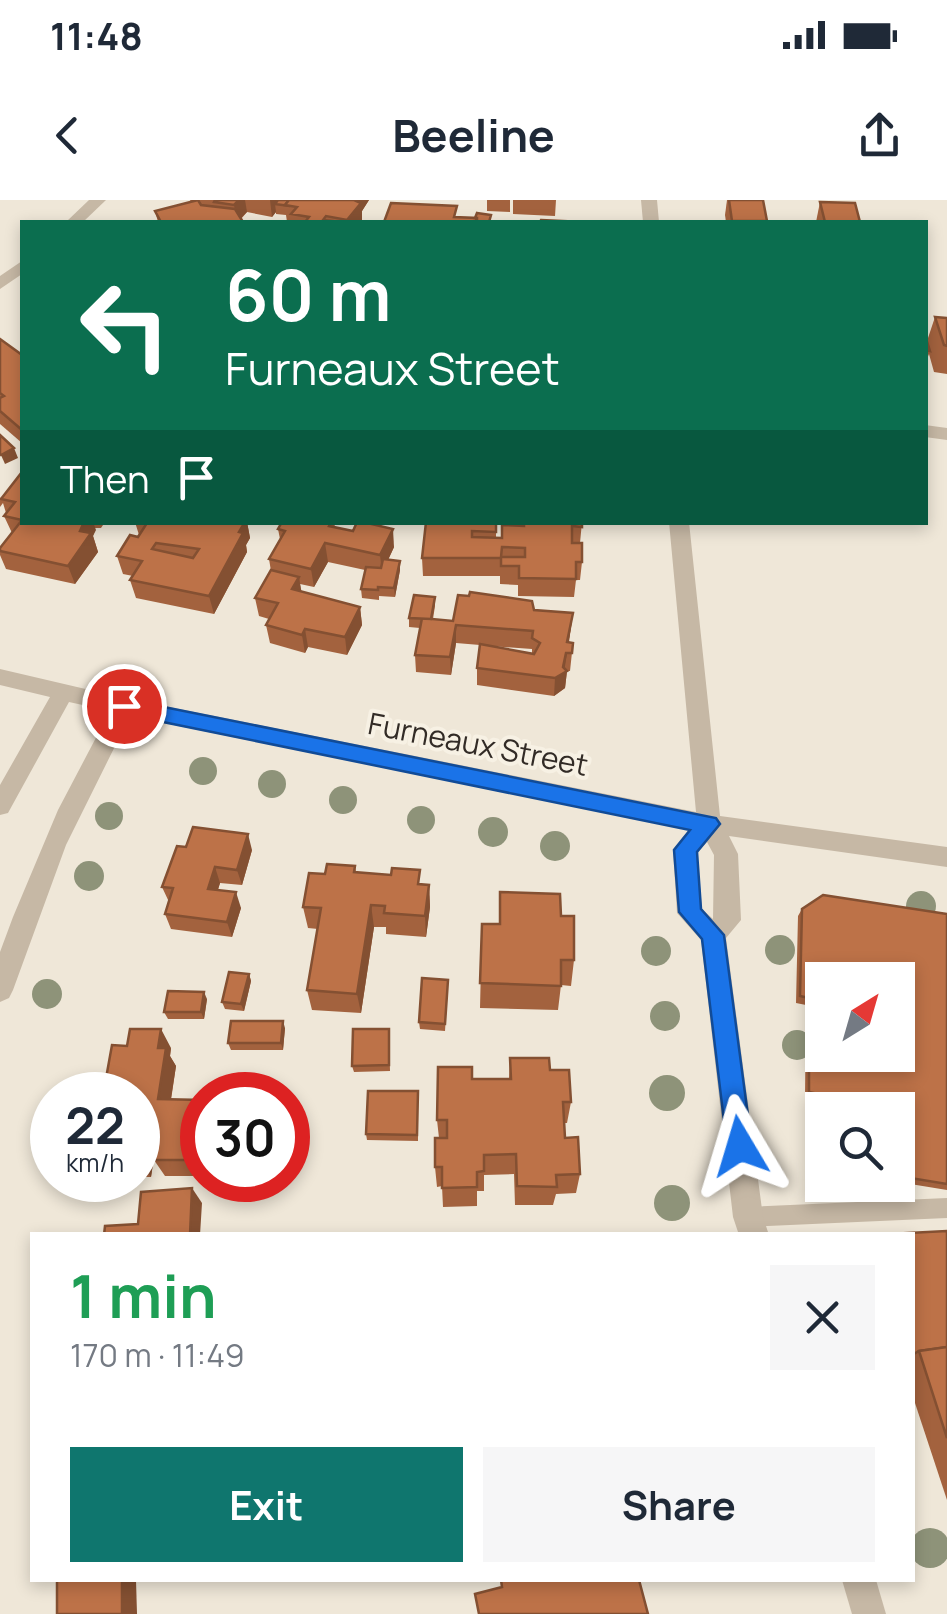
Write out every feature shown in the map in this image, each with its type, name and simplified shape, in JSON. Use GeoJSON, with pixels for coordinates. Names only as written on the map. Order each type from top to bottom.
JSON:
{"type":"FeatureCollection","features":[{"type":"Feature","properties":{"kind":"street"},"geometry":{"type":"LineString","coordinates":[[76,220],[98,200]]}},
{"type":"Feature","properties":{"kind":"street"},"geometry":{"type":"LineString","coordinates":[[0,285],[20,268]]}},
{"type":"Feature","properties":{"kind":"street"},"geometry":{"type":"LineString","coordinates":[[679,525],[709,824],[726,854],[728,920],[713,935]]}},
{"type":"Feature","properties":{"kind":"street","name":"Furneaux Street"},"geometry":{"type":"LineString","coordinates":[[0,676],[63,694],[709,824],[947,858]]}},
{"type":"Feature","properties":{"kind":"street"},"geometry":{"type":"LineString","coordinates":[[0,806],[63,694]]}},
{"type":"Feature","properties":{"kind":"street"},"geometry":{"type":"LineString","coordinates":[[0,990],[20,928],[70,804],[124,706]]}},
{"type":"Feature","properties":{"kind":"street"},"geometry":{"type":"LineString","coordinates":[[709,824],[686,850],[690,912],[713,935],[751,1226]]}},
{"type":"Feature","properties":{"kind":"street"},"geometry":{"type":"LineString","coordinates":[[860,1582],[870,1614]]}},
{"type":"Feature","properties":{"kind":"lane"},"geometry":{"type":"LineString","coordinates":[[751,1226],[947,1208]]}},
{"type":"Feature","properties":{"kind":"building"},"geometry":{"type":"Polygon","coordinates":[[[198,200],[201,205],[235,209],[242,220],[160,220],[155,211],[198,200]]]}},
{"type":"Feature","properties":{"kind":"building"},"geometry":{"type":"Polygon","coordinates":[[[215,200],[239,200],[234,205],[215,200]]]}},
{"type":"Feature","properties":{"kind":"building"},"geometry":{"type":"Polygon","coordinates":[[[289,200],[361,203],[347,220],[326,216],[323,220],[307,220],[309,217],[291,214],[297,207],[285,205],[289,200]]]}},
{"type":"Feature","properties":{"kind":"building"},"geometry":{"type":"Polygon","coordinates":[[[729,200],[763,200],[767,220],[732,220],[729,200]]]}},
{"type":"Feature","properties":{"kind":"building"},"geometry":{"type":"Polygon","coordinates":[[[820,202],[855,203],[859,220],[824,220],[820,202]]]}},
{"type":"Feature","properties":{"kind":"building"},"geometry":{"type":"Polygon","coordinates":[[[391,203],[457,206],[454,217],[477,218],[476,220],[385,220],[391,203]]]}},
{"type":"Feature","properties":{"kind":"building"},"geometry":{"type":"Polygon","coordinates":[[[477,213],[491,215],[490,220],[475,218],[477,213]]]}},
{"type":"Feature","properties":{"kind":"building"},"geometry":{"type":"Polygon","coordinates":[[[935,317],[947,318],[947,346],[944,345],[935,317]]]}},
{"type":"Feature","properties":{"kind":"building"},"geometry":{"type":"Polygon","coordinates":[[[0,339],[20,354],[20,428],[0,411],[0,398],[4,396],[0,393],[0,339]]]}},
{"type":"Feature","properties":{"kind":"building"},"geometry":{"type":"Polygon","coordinates":[[[0,435],[14,448],[1,455],[0,454],[0,435]]]}},
{"type":"Feature","properties":{"kind":"building"},"geometry":{"type":"Polygon","coordinates":[[[20,475],[20,520],[4,516],[15,502],[1,499],[20,475]]]}},
{"type":"Feature","properties":{"kind":"building"},"geometry":{"type":"Polygon","coordinates":[[[20,523],[83,525],[80,531],[91,533],[68,566],[0,548],[20,523]]]}},
{"type":"Feature","properties":{"kind":"building"},"geometry":{"type":"Polygon","coordinates":[[[146,525],[243,525],[239,532],[243,533],[209,596],[130,580],[142,561],[117,556],[130,535],[138,537],[146,525]],[[156,543],[152,549],[193,558],[199,549],[156,543]]]}},
{"type":"Feature","properties":{"kind":"building"},"geometry":{"type":"Polygon","coordinates":[[[280,525],[330,525],[353,531],[356,525],[376,525],[393,529],[380,555],[325,543],[311,569],[269,559],[285,531],[278,529],[280,525]]]}},
{"type":"Feature","properties":{"kind":"building"},"geometry":{"type":"Polygon","coordinates":[[[426,525],[496,525],[496,532],[472,531],[472,537],[502,538],[502,525],[582,525],[572,526],[572,543],[582,543],[582,562],[576,562],[576,579],[519,578],[519,566],[501,566],[501,558],[422,558],[426,525]],[[502,547],[501,557],[525,557],[525,548],[502,547]]]}},
{"type":"Feature","properties":{"kind":"building"},"geometry":{"type":"Polygon","coordinates":[[[383,559],[400,561],[394,588],[361,589],[366,567],[381,568],[383,559]]]}},
{"type":"Feature","properties":{"kind":"building"},"geometry":{"type":"Polygon","coordinates":[[[271,570],[299,577],[292,589],[360,607],[345,637],[305,629],[302,635],[266,625],[278,603],[255,598],[271,570]]]}},
{"type":"Feature","properties":{"kind":"building"},"geometry":{"type":"Polygon","coordinates":[[[470,592],[532,601],[534,610],[573,613],[567,642],[573,643],[572,653],[566,653],[563,667],[567,671],[555,678],[477,668],[480,644],[534,654],[540,643],[532,638],[533,631],[456,625],[450,657],[415,655],[422,618],[453,621],[458,595],[469,596],[470,592]]]}},
{"type":"Feature","properties":{"kind":"building"},"geometry":{"type":"Polygon","coordinates":[[[414,595],[435,597],[431,619],[409,618],[414,595]]]}},
{"type":"Feature","properties":{"kind":"building"},"geometry":{"type":"Polygon","coordinates":[[[193,827],[248,834],[237,870],[215,867],[208,889],[236,892],[227,922],[165,914],[173,888],[162,887],[177,846],[186,847],[193,827]]]}},
{"type":"Feature","properties":{"kind":"building"},"geometry":{"type":"Polygon","coordinates":[[[327,864],[355,866],[354,872],[391,875],[392,868],[420,870],[418,884],[429,885],[425,916],[384,913],[385,906],[371,905],[357,994],[307,990],[321,908],[303,907],[309,873],[325,874],[327,864]]]}},
{"type":"Feature","properties":{"kind":"building"},"geometry":{"type":"Polygon","coordinates":[[[500,892],[560,894],[561,916],[574,916],[574,960],[561,960],[561,986],[480,983],[482,924],[500,924],[500,892]]]}},
{"type":"Feature","properties":{"kind":"building"},"geometry":{"type":"Polygon","coordinates":[[[823,895],[947,914],[947,1184],[915,1179],[915,1092],[809,1092],[809,1072],[915,1072],[915,962],[805,962],[805,997],[800,996],[802,909],[823,895]]]}},
{"type":"Feature","properties":{"kind":"building"},"geometry":{"type":"Polygon","coordinates":[[[229,972],[249,974],[241,1004],[222,1002],[229,972]]]}},
{"type":"Feature","properties":{"kind":"building"},"geometry":{"type":"Polygon","coordinates":[[[422,978],[448,980],[445,1024],[419,1022],[422,978]]]}},
{"type":"Feature","properties":{"kind":"building"},"geometry":{"type":"Polygon","coordinates":[[[168,991],[204,992],[201,1012],[164,1012],[168,991]]]}},
{"type":"Feature","properties":{"kind":"building"},"geometry":{"type":"Polygon","coordinates":[[[231,1021],[283,1021],[281,1043],[228,1043],[231,1021]]]}},
{"type":"Feature","properties":{"kind":"building"},"geometry":{"type":"Polygon","coordinates":[[[130,1029],[161,1029],[158,1048],[166,1048],[160,1086],[160,1072],[107,1072],[112,1045],[127,1046],[130,1029]]]}},
{"type":"Feature","properties":{"kind":"building"},"geometry":{"type":"Polygon","coordinates":[[[353,1029],[389,1029],[389,1065],[352,1066],[353,1029]]]}},
{"type":"Feature","properties":{"kind":"building"},"geometry":{"type":"Polygon","coordinates":[[[510,1058],[549,1058],[550,1070],[569,1070],[571,1102],[563,1102],[565,1138],[578,1137],[580,1174],[556,1175],[557,1187],[517,1186],[516,1154],[484,1155],[484,1171],[477,1172],[477,1187],[442,1188],[442,1167],[435,1167],[435,1138],[447,1138],[447,1120],[437,1120],[438,1067],[472,1067],[472,1079],[511,1079],[510,1058]]]}},
{"type":"Feature","properties":{"kind":"building"},"geometry":{"type":"Polygon","coordinates":[[[368,1091],[418,1091],[417,1135],[366,1134],[368,1091]]]}},
{"type":"Feature","properties":{"kind":"building"},"geometry":{"type":"Polygon","coordinates":[[[160,1099],[180,1100],[180,1160],[160,1160],[160,1099]]]}},
{"type":"Feature","properties":{"kind":"building"},"geometry":{"type":"Polygon","coordinates":[[[180,1189],[180,1202],[191,1202],[190,1232],[104,1232],[105,1226],[138,1224],[140,1202],[160,1202],[160,1191],[180,1189]]]}},
{"type":"Feature","properties":{"kind":"building"},"geometry":{"type":"Polygon","coordinates":[[[947,1231],[947,1347],[915,1353],[915,1233],[947,1231]]]}},
{"type":"Feature","properties":{"kind":"building"},"geometry":{"type":"Polygon","coordinates":[[[947,1347],[947,1438],[919,1351],[947,1347]]]}},
{"type":"Feature","properties":{"kind":"building"},"geometry":{"type":"Polygon","coordinates":[[[57,1582],[122,1582],[122,1614],[57,1614],[57,1582]]]}},
{"type":"Feature","properties":{"kind":"building"},"geometry":{"type":"Polygon","coordinates":[[[501,1582],[640,1582],[648,1614],[479,1614],[475,1594],[502,1587],[501,1582]]]}},
{"type":"Feature","properties":{"kind":"route"},"geometry":{"type":"LineString","coordinates":[[124,706],[709,824],[686,850],[690,912],[713,935],[740,1146]]}}]}
